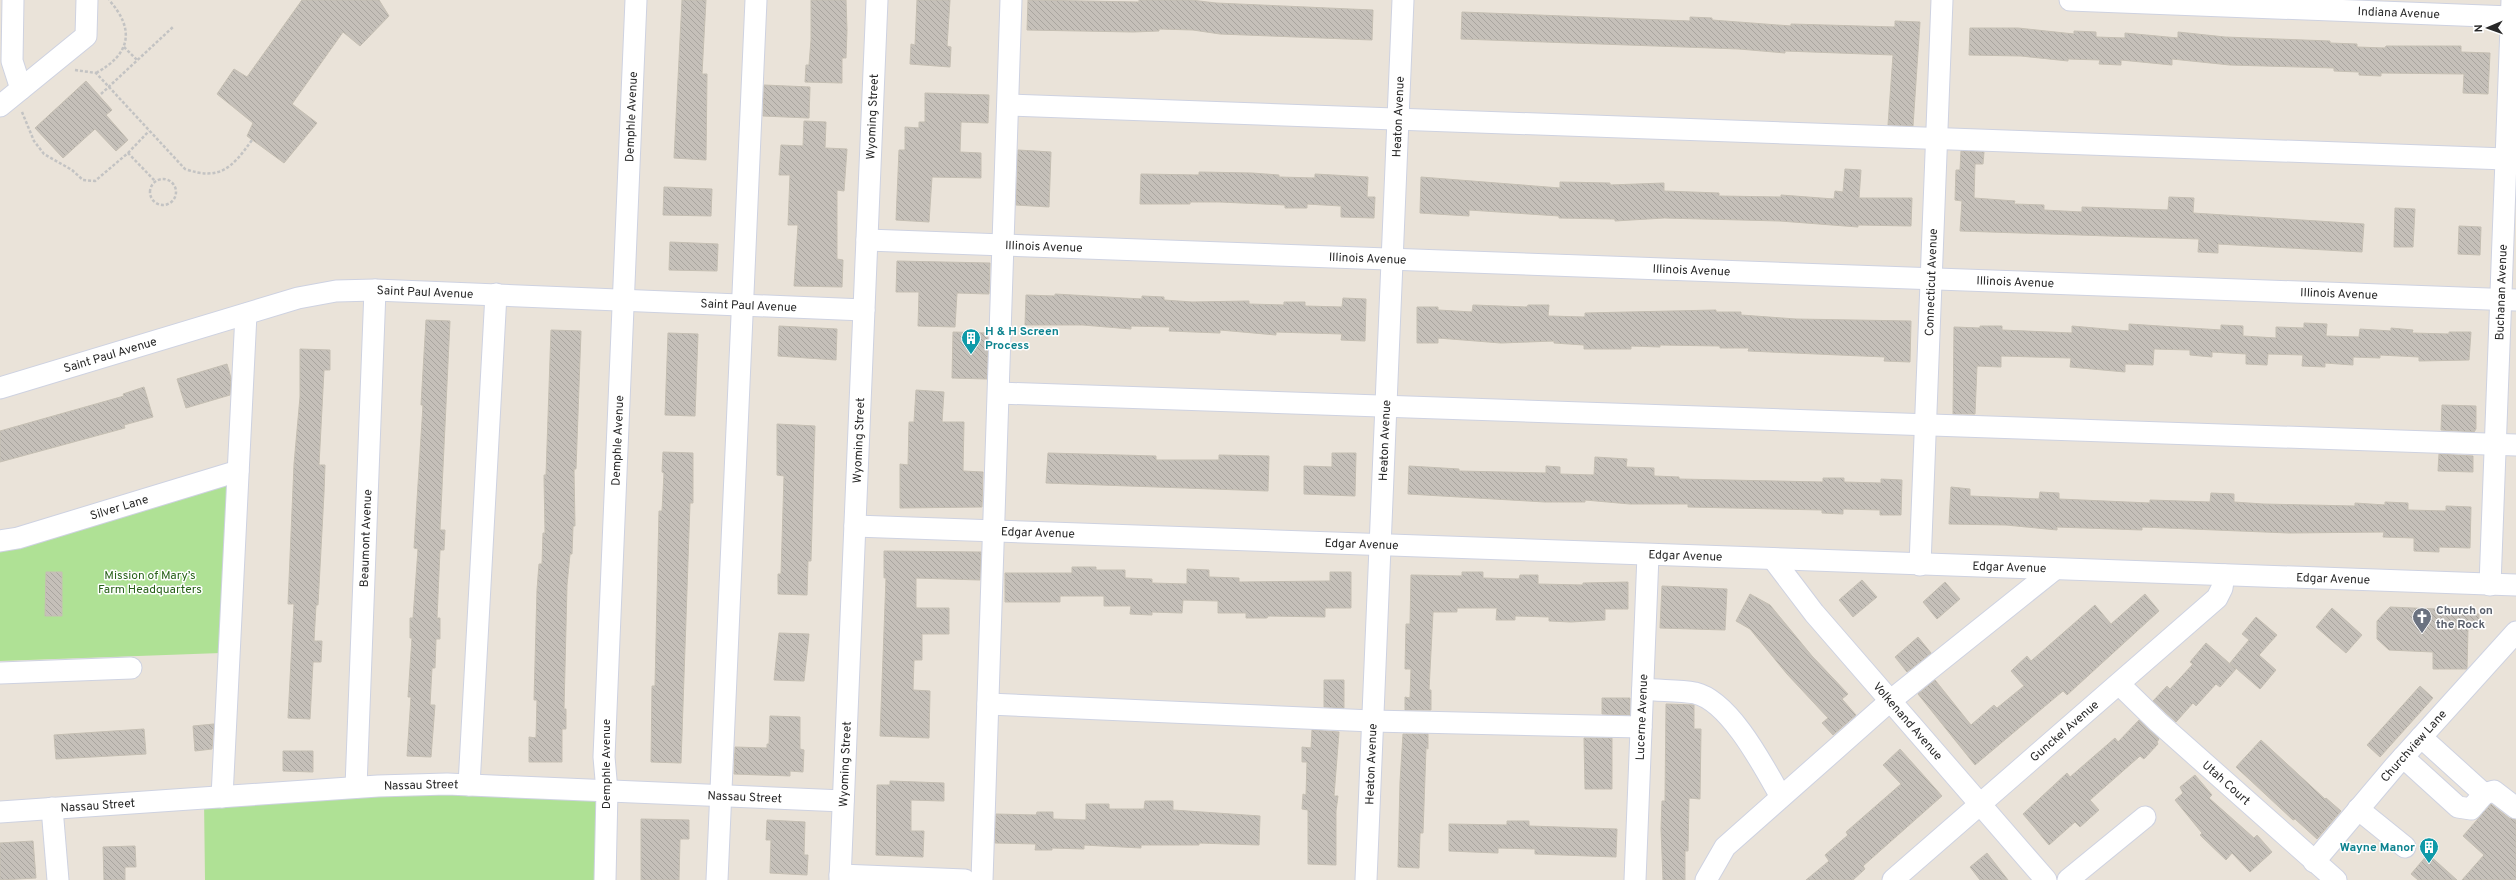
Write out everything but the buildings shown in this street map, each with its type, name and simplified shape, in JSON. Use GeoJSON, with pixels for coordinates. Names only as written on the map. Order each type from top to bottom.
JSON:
{"type":"FeatureCollection","features":[{"type":"Feature","properties":{"kind":"street"},"geometry":{"type":"LineString","coordinates":[[13,0],[12,61],[24,97]]}},
{"type":"Feature","properties":{"kind":"street"},"geometry":{"type":"LineString","coordinates":[[8,106],[24,97],[86,36],[87,0]]}},
{"type":"Feature","properties":{"kind":"street","name":"Demphle Avenue"},"geometry":{"type":"LineString","coordinates":[[605,880],[608,791],[604,757],[636,0]]}},
{"type":"Feature","properties":{"kind":"street"},"geometry":{"type":"LineString","coordinates":[[717,880],[722,796],[756,0]]}},
{"type":"Feature","properties":{"kind":"street","name":"Wyoming Street"},"geometry":{"type":"LineString","coordinates":[[840,878],[877,0]]}},
{"type":"Feature","properties":{"kind":"street"},"geometry":{"type":"LineString","coordinates":[[982,880],[1012,0]]}},
{"type":"Feature","properties":{"kind":"street","name":"Heaton Avenue"},"geometry":{"type":"LineString","coordinates":[[1366,880],[1403,0]]}},
{"type":"Feature","properties":{"kind":"street","name":"Connecticut Avenue"},"geometry":{"type":"LineString","coordinates":[[1920,565],[1942,0]]}},
{"type":"Feature","properties":{"kind":"street","name":"Indiana Avenue"},"geometry":{"type":"LineString","coordinates":[[2070,0],[2512,8]]}},
{"type":"Feature","properties":{"kind":"street","name":"Buchanan Avenue"},"geometry":{"type":"LineString","coordinates":[[2490,585],[2495,444],[2508,300],[2506,159],[2512,8]]}},
{"type":"Feature","properties":{"kind":"street"},"geometry":{"type":"LineString","coordinates":[[1008,105],[2506,159]]}},
{"type":"Feature","properties":{"kind":"street","name":"Illinois Avenue"},"geometry":{"type":"LineString","coordinates":[[867,240],[2508,300]]}},
{"type":"Feature","properties":{"kind":"street","name":"Saint Paul Avenue"},"geometry":{"type":"LineString","coordinates":[[0,388],[298,298],[336,291],[375,290],[496,294],[864,310]]}},
{"type":"Feature","properties":{"kind":"street","name":"Beaumont Avenue"},"geometry":{"type":"LineString","coordinates":[[356,787],[375,290]]}},
{"type":"Feature","properties":{"kind":"street"},"geometry":{"type":"LineString","coordinates":[[469,785],[496,294]]}},
{"type":"Feature","properties":{"kind":"street"},"geometry":{"type":"LineString","coordinates":[[222,797],[246,314]]}},
{"type":"Feature","properties":{"kind":"street"},"geometry":{"type":"LineString","coordinates":[[999,393],[2516,445]]}},
{"type":"Feature","properties":{"kind":"street","name":"Silver Lane"},"geometry":{"type":"LineString","coordinates":[[0,541],[18,538],[238,471]]}},
{"type":"Feature","properties":{"kind":"street","name":"Edgar Avenue"},"geometry":{"type":"LineString","coordinates":[[855,526],[2516,586]]}},
{"type":"Feature","properties":{"kind":"street","name":"Lucerne Avenue"},"geometry":{"type":"LineString","coordinates":[[1635,880],[1648,555]]}},
{"type":"Feature","properties":{"kind":"street","name":"Volkenand Avenue"},"geometry":{"type":"LineString","coordinates":[[1773,559],[1814,613],[1979,805],[2046,880]]}},
{"type":"Feature","properties":{"kind":"street"},"geometry":{"type":"LineString","coordinates":[[1706,880],[1725,847],[1781,797],[1890,701],[2055,569]]}},
{"type":"Feature","properties":{"kind":"street","name":"Gunckel Avenue"},"geometry":{"type":"LineString","coordinates":[[1894,880],[2217,598],[2222,588],[2224,575]]}},
{"type":"Feature","properties":{"kind":"street","name":"Churchview Lane"},"geometry":{"type":"LineString","coordinates":[[2314,862],[2403,757],[2516,632]]}},
{"type":"Feature","properties":{"kind":"street"},"geometry":{"type":"LineString","coordinates":[[0,673],[131,668]]}},
{"type":"Feature","properties":{"kind":"street","name":"Utah Court"},"geometry":{"type":"LineString","coordinates":[[2119,684],[2158,722],[2336,880]]}},
{"type":"Feature","properties":{"kind":"street"},"geometry":{"type":"LineString","coordinates":[[1643,689],[1695,693],[1718,704],[1754,750],[1781,797]]}},
{"type":"Feature","properties":{"kind":"street"},"geometry":{"type":"LineString","coordinates":[[988,704],[1372,721],[1641,727]]}},
{"type":"Feature","properties":{"kind":"street"},"geometry":{"type":"LineString","coordinates":[[2421,737],[2436,753],[2484,794]]}},
{"type":"Feature","properties":{"kind":"street"},"geometry":{"type":"LineString","coordinates":[[2403,757],[2458,807],[2471,809],[2484,794],[2494,791],[2516,808]]}},
{"type":"Feature","properties":{"kind":"street","name":"Nassau Street"},"geometry":{"type":"LineString","coordinates":[[0,812],[356,787],[469,785],[843,801]]}},
{"type":"Feature","properties":{"kind":"street"},"geometry":{"type":"LineString","coordinates":[[52,808],[58,880]]}},
{"type":"Feature","properties":{"kind":"street"},"geometry":{"type":"LineString","coordinates":[[2358,809],[2405,847]]}},
{"type":"Feature","properties":{"kind":"street"},"geometry":{"type":"LineString","coordinates":[[2068,880],[2145,817]]}},
{"type":"Feature","properties":{"kind":"street"},"geometry":{"type":"LineString","coordinates":[[840,878],[965,880]]}},
{"type":"Feature","properties":{"kind":"path"},"geometry":{"type":"LineString","coordinates":[[71,70],[96,73],[113,62],[122,53],[126,25],[120,12],[109,0]]}},
{"type":"Feature","properties":{"kind":"path"},"geometry":{"type":"LineString","coordinates":[[101,94],[110,88],[173,27]]}},
{"type":"Feature","properties":{"kind":"path"},"geometry":{"type":"LineString","coordinates":[[124,47],[138,61]]}},
{"type":"Feature","properties":{"kind":"path"},"geometry":{"type":"LineString","coordinates":[[96,73],[185,169],[198,173],[212,174],[226,170],[238,160],[252,140]]}},
{"type":"Feature","properties":{"kind":"path"},"geometry":{"type":"LineString","coordinates":[[24,97],[8,106],[34,141],[44,154],[72,170],[88,182],[95,181],[128,153],[149,130]]}},
{"type":"Feature","properties":{"kind":"path"},"geometry":{"type":"LineString","coordinates":[[128,153],[155,181]]}},
{"type":"Feature","properties":{"kind":"path"},"geometry":{"type":"LineString","coordinates":[[168,179],[174,185],[175,197],[169,203],[160,205],[153,200],[150,188],[155,181],[168,179]]}},
{"type":"Feature","properties":{"kind":"green space","name":"Mission of Mary’s Farm Headquarters"},"geometry":{"type":"Polygon","coordinates":[[[232,480],[221,653],[0,661],[0,548],[232,480]]]}},
{"type":"Feature","properties":{"kind":"green space"},"geometry":{"type":"Polygon","coordinates":[[[607,791],[605,880],[205,880],[204,799],[607,791]]]}},
{"type":"Feature","properties":{"kind":"place","name":"H & H Screen Process"},"geometry":{"type":"Point","coordinates":[971,355]}},
{"type":"Feature","properties":{"kind":"place","name":"Church on the Rock"},"geometry":{"type":"Point","coordinates":[2422,634]}},
{"type":"Feature","properties":{"kind":"place","name":"Wayne Manor"},"geometry":{"type":"Point","coordinates":[2429,864]}}]}
